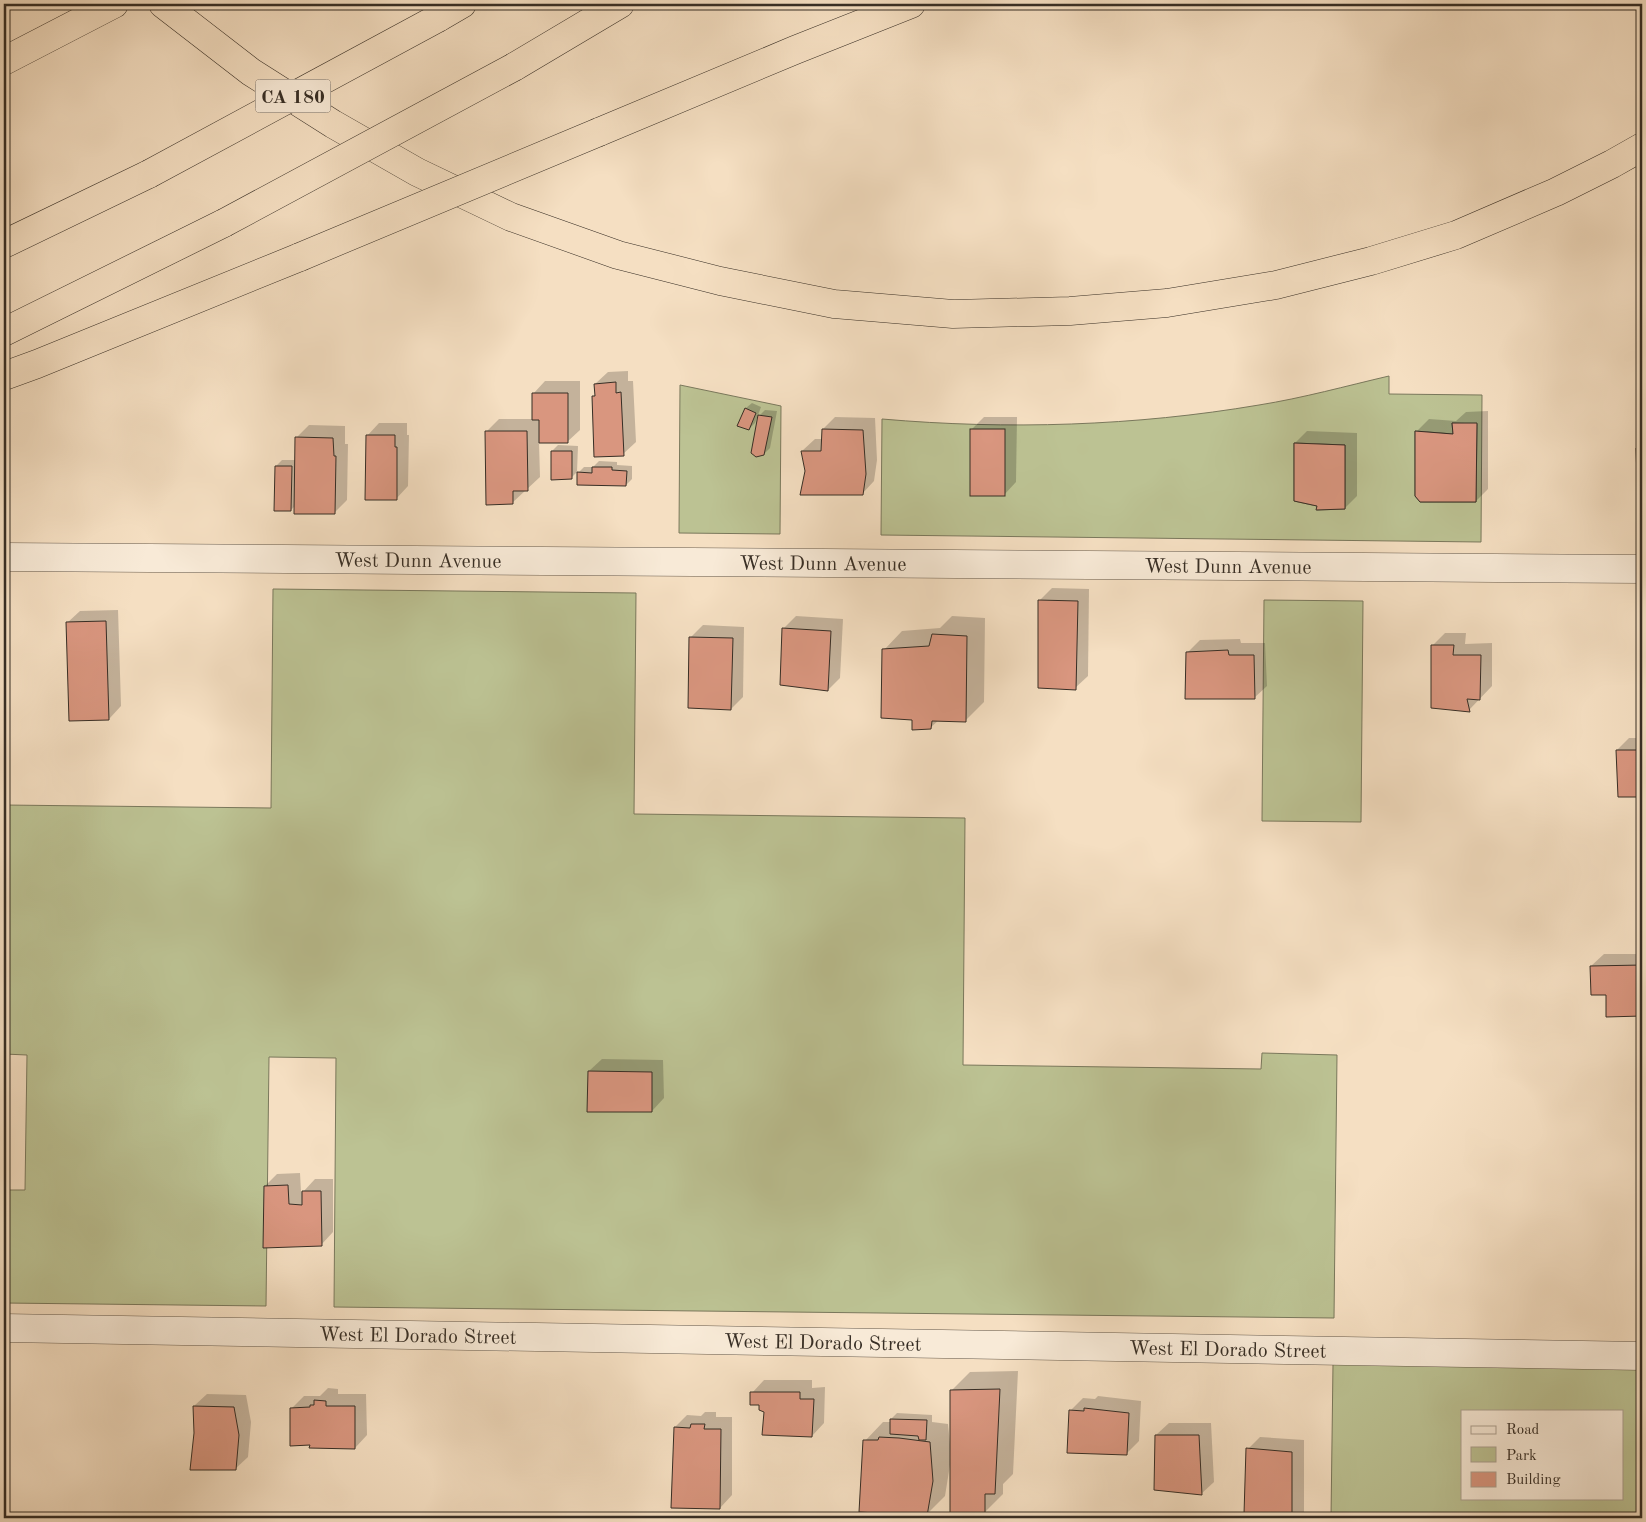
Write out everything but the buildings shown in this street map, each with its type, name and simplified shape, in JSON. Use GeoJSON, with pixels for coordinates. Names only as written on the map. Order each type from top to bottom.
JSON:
{"type":"FeatureCollection","features":[{"type":"Feature","properties":{"kind":"highway"},"geometry":{"type":"LineString","coordinates":[[11,58],[114,4]]}},
{"type":"Feature","properties":{"kind":"highway"},"geometry":{"type":"LineString","coordinates":[[163,4],[251,72],[333,124],[417,172],[511,217],[618,255],[720,281],[834,304],[953,314],[1070,311],[1167,303],[1276,285],[1372,262],[1456,235],[1556,192],[1642,147]]}},
{"type":"Feature","properties":{"kind":"highway","name":"CA 180"},"geometry":{"type":"LineString","coordinates":[[4,244],[149,174],[462,4]]}},
{"type":"Feature","properties":{"kind":"highway"},"geometry":{"type":"LineString","coordinates":[[4,332],[224,223],[514,67],[620,4]]}},
{"type":"Feature","properties":{"kind":"highway"},"geometry":{"type":"LineString","coordinates":[[4,376],[300,257],[795,50],[911,4]]}},
{"type":"Feature","properties":{"kind":"street","name":"West Dunn Avenue"},"geometry":{"type":"LineString","coordinates":[[4,557],[1642,569]]}},
{"type":"Feature","properties":{"kind":"street","name":"West El Dorado Street"},"geometry":{"type":"LineString","coordinates":[[4,1328],[1642,1356]]}},
{"type":"Feature","properties":{"kind":"green space"},"geometry":{"type":"Polygon","coordinates":[[[1389,376],[1389,394],[1482,395],[1481,542],[881,535],[882,419],[1024,425],[1118,422],[1166,418],[1259,405],[1389,376]],[[1452,423],[1453,434],[1415,431],[1415,496],[1420,502],[1476,502],[1477,424],[1452,423]],[[1294,443],[1294,501],[1317,506],[1317,510],[1345,509],[1345,445],[1294,443]]]}},
{"type":"Feature","properties":{"kind":"green space"},"geometry":{"type":"Polygon","coordinates":[[[680,385],[781,406],[780,534],[679,533],[680,385]]]}},
{"type":"Feature","properties":{"kind":"green space"},"geometry":{"type":"Polygon","coordinates":[[[273,589],[636,593],[634,814],[965,818],[963,1065],[1261,1069],[1262,1053],[1337,1055],[1334,1318],[334,1307],[336,1058],[269,1057],[266,1306],[4,1303],[4,1190],[25,1190],[27,1055],[4,1054],[4,805],[271,808],[273,589]]]}},
{"type":"Feature","properties":{"kind":"green space"},"geometry":{"type":"Polygon","coordinates":[[[1264,600],[1363,601],[1361,822],[1262,821],[1264,600]]]}},
{"type":"Feature","properties":{"kind":"green space"},"geometry":{"type":"Polygon","coordinates":[[[1333,1364],[1642,1367],[1642,1518],[1331,1518],[1333,1364]]]}}]}
